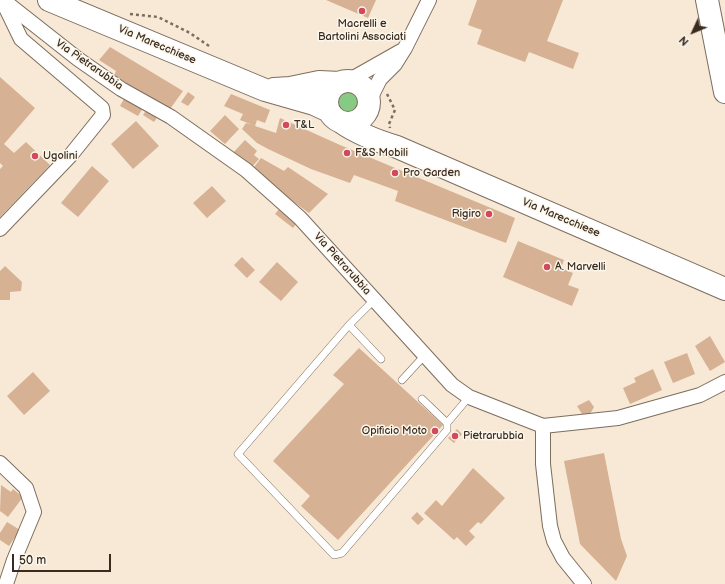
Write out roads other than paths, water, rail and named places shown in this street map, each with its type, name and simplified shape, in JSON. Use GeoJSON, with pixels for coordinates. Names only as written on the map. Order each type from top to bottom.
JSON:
{"type":"FeatureCollection","features":[{"type":"Feature","properties":{"kind":"main road","name":"Via Marecchiese"},"geometry":{"type":"LineString","coordinates":[[49,0],[265,90],[314,104],[335,116],[353,123],[359,120],[369,105]]}},
{"type":"Feature","properties":{"kind":"main road"},"geometry":{"type":"LineString","coordinates":[[707,0],[725,92]]}},
{"type":"Feature","properties":{"kind":"main road","name":"Via Marecchiese"},"geometry":{"type":"LineString","coordinates":[[265,90],[290,88],[319,82],[344,82],[360,85],[365,90],[378,128],[397,147]]}},
{"type":"Feature","properties":{"kind":"main road"},"geometry":{"type":"LineString","coordinates":[[335,116],[327,104],[330,92],[344,82]]}},
{"type":"Feature","properties":{"kind":"main road","name":"Via Marecchiese"},"geometry":{"type":"LineString","coordinates":[[335,116],[354,131],[397,147],[725,289]]}},
{"type":"Feature","properties":{"kind":"street","name":"Via Pietrarubbia"},"geometry":{"type":"LineString","coordinates":[[0,230],[70,156],[103,114],[102,108],[82,96],[21,39],[2,0]]}},
{"type":"Feature","properties":{"kind":"street","name":"Via Pietrarubbia"},"geometry":{"type":"LineString","coordinates":[[2,0],[78,59],[121,88],[171,116],[246,170],[300,218],[452,384],[469,397],[542,426]]}},
{"type":"Feature","properties":{"kind":"street"},"geometry":{"type":"LineString","coordinates":[[369,105],[380,79],[395,64],[405,48],[429,0]]}},
{"type":"Feature","properties":{"kind":"street"},"geometry":{"type":"LineString","coordinates":[[344,82],[405,48]]}},
{"type":"Feature","properties":{"kind":"street"},"geometry":{"type":"LineString","coordinates":[[584,584],[563,558],[554,541],[550,526],[543,464],[542,426],[618,418],[700,395],[725,382]]}},
{"type":"Feature","properties":{"kind":"street"},"geometry":{"type":"LineString","coordinates":[[0,463],[26,488],[34,512],[14,560],[6,584]]}},
{"type":"Feature","properties":{"kind":"lane"},"geometry":{"type":"LineString","coordinates":[[374,300],[349,325],[238,454],[334,555],[342,553],[447,430],[448,423],[469,397]]}},
{"type":"Feature","properties":{"kind":"lane"},"geometry":{"type":"LineString","coordinates":[[349,325],[381,358]]}},
{"type":"Feature","properties":{"kind":"lane"},"geometry":{"type":"LineString","coordinates":[[402,380],[425,355]]}},
{"type":"Feature","properties":{"kind":"lane"},"geometry":{"type":"LineString","coordinates":[[422,399],[448,423]]}},
{"type":"Feature","properties":{"kind":"place","name":"Macrelli e Bartolini Associati"},"geometry":{"type":"Point","coordinates":[362,11]}},
{"type":"Feature","properties":{"kind":"place","name":"T&L"},"geometry":{"type":"Point","coordinates":[286,125]}},
{"type":"Feature","properties":{"kind":"place","name":"F&S Mobili"},"geometry":{"type":"Point","coordinates":[347,153]}},
{"type":"Feature","properties":{"kind":"place","name":"Ugolini"},"geometry":{"type":"Point","coordinates":[35,156]}},
{"type":"Feature","properties":{"kind":"place","name":"Pro Garden"},"geometry":{"type":"Point","coordinates":[395,173]}},
{"type":"Feature","properties":{"kind":"place","name":"Rigiro"},"geometry":{"type":"Point","coordinates":[489,214]}},
{"type":"Feature","properties":{"kind":"place","name":"A. Marvelli"},"geometry":{"type":"Point","coordinates":[547,267]}},
{"type":"Feature","properties":{"kind":"place","name":"Opificio Moto"},"geometry":{"type":"Point","coordinates":[435,431]}},
{"type":"Feature","properties":{"kind":"place","name":"Pietrarubbia"},"geometry":{"type":"Point","coordinates":[455,436]}}]}
